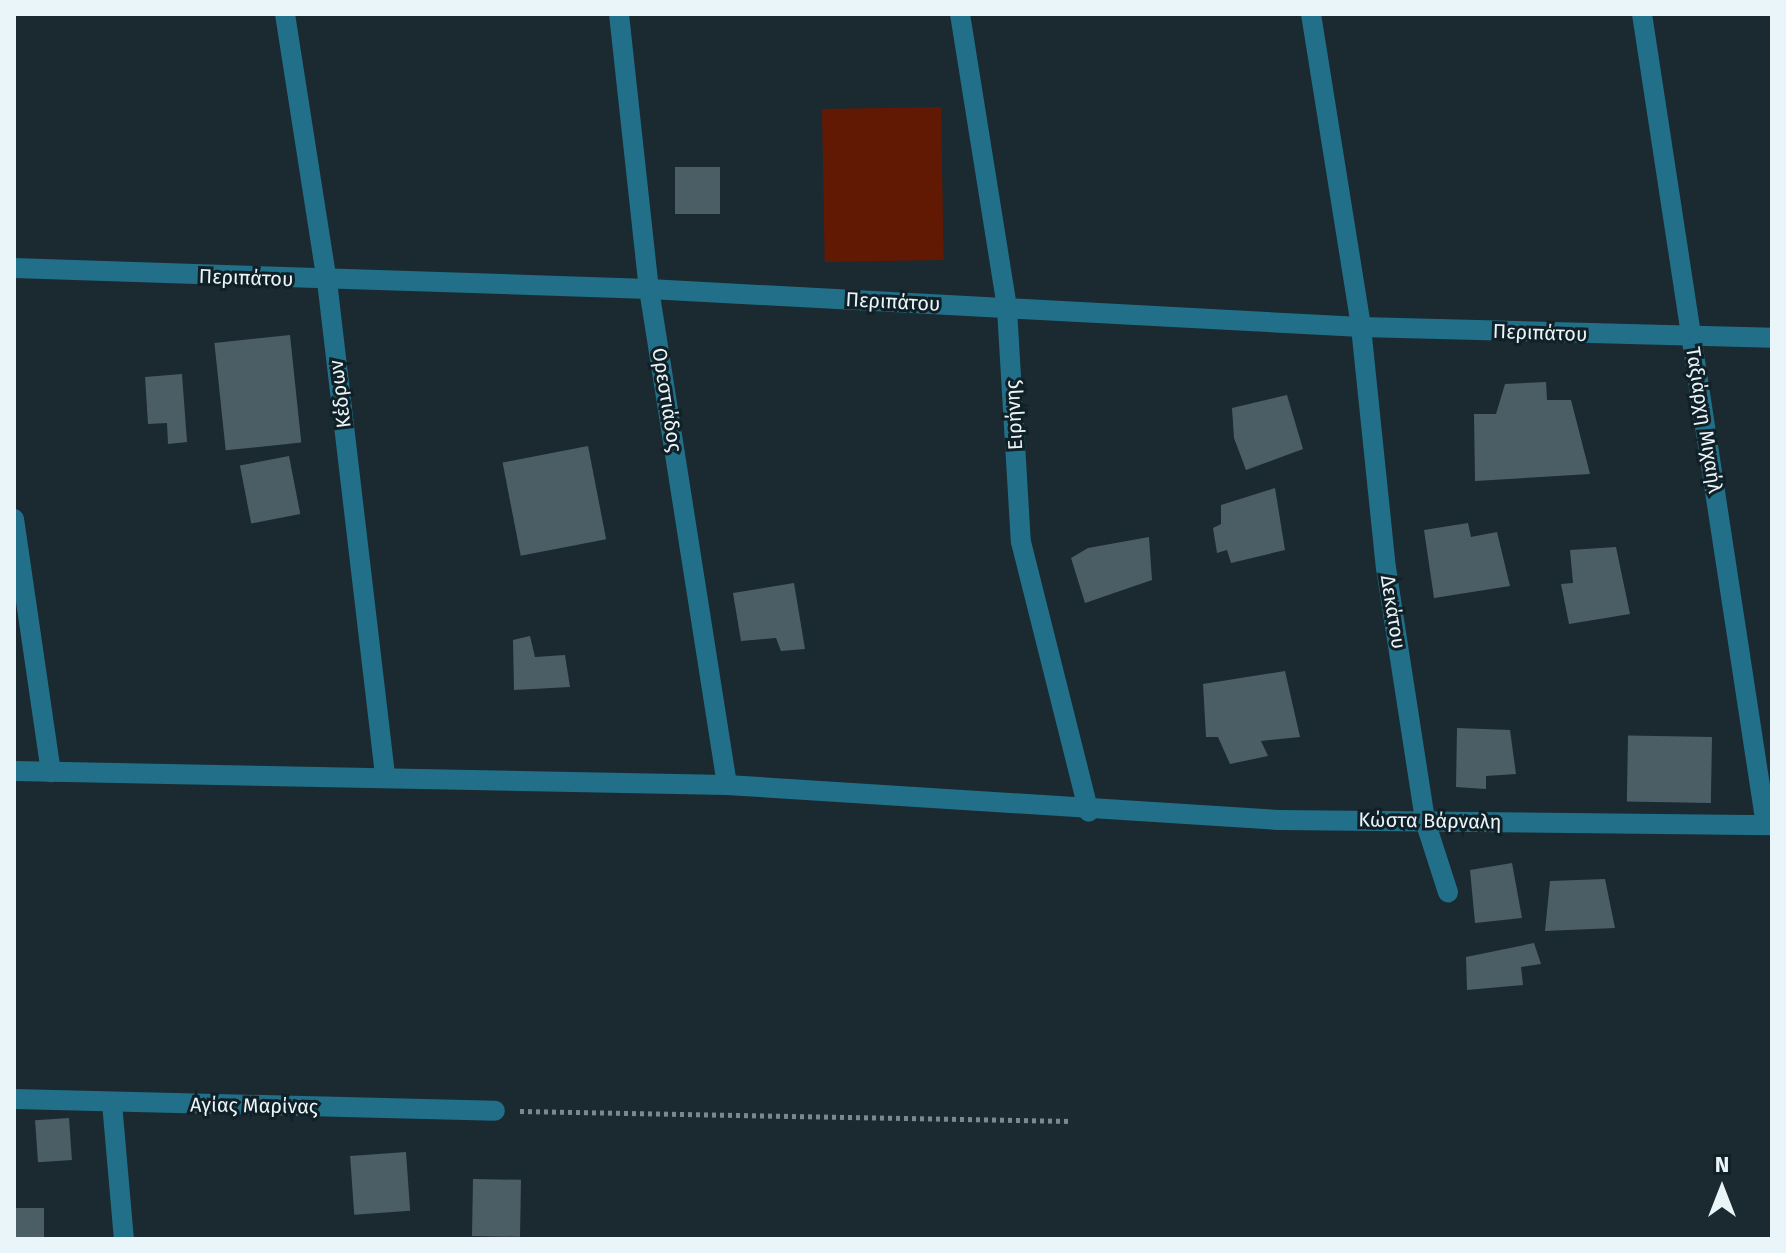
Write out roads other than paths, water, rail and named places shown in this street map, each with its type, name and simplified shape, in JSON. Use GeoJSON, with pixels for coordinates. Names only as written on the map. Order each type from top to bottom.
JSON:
{"type":"FeatureCollection","features":[{"type":"Feature","properties":{"kind":"street","name":"Κέδρων"},"geometry":{"type":"LineString","coordinates":[[285,14],[327,281],[385,775]]}},
{"type":"Feature","properties":{"kind":"street","name":"Ορεστιάδος"},"geometry":{"type":"LineString","coordinates":[[619,14],[649,289],[727,785]]}},
{"type":"Feature","properties":{"kind":"street","name":"Ειρήνης"},"geometry":{"type":"LineString","coordinates":[[960,14],[1007,309],[1021,542],[1089,812]]}},
{"type":"Feature","properties":{"kind":"street","name":"Δεκάτου"},"geometry":{"type":"LineString","coordinates":[[1311,14],[1361,327],[1386,568],[1425,821],[1448,892]]}},
{"type":"Feature","properties":{"kind":"street","name":"Ταξιάρχη Μιχαήλ"},"geometry":{"type":"LineString","coordinates":[[1642,14],[1769,825]]}},
{"type":"Feature","properties":{"kind":"street","name":"Περιπάτου"},"geometry":{"type":"LineString","coordinates":[[14,268],[327,281],[649,289],[1361,327],[1772,338]]}},
{"type":"Feature","properties":{"kind":"street"},"geometry":{"type":"LineString","coordinates":[[14,519],[51,772]]}},
{"type":"Feature","properties":{"kind":"street","name":"Κώστα Βάρναλη"},"geometry":{"type":"LineString","coordinates":[[14,771],[385,775],[727,785],[1089,812],[1425,821],[1769,825]]}},
{"type":"Feature","properties":{"kind":"street","name":"Αγίας Μαρίνας"},"geometry":{"type":"LineString","coordinates":[[14,1099],[495,1111]]}},
{"type":"Feature","properties":{"kind":"street"},"geometry":{"type":"LineString","coordinates":[[112,1103],[124,1239]]}}]}
